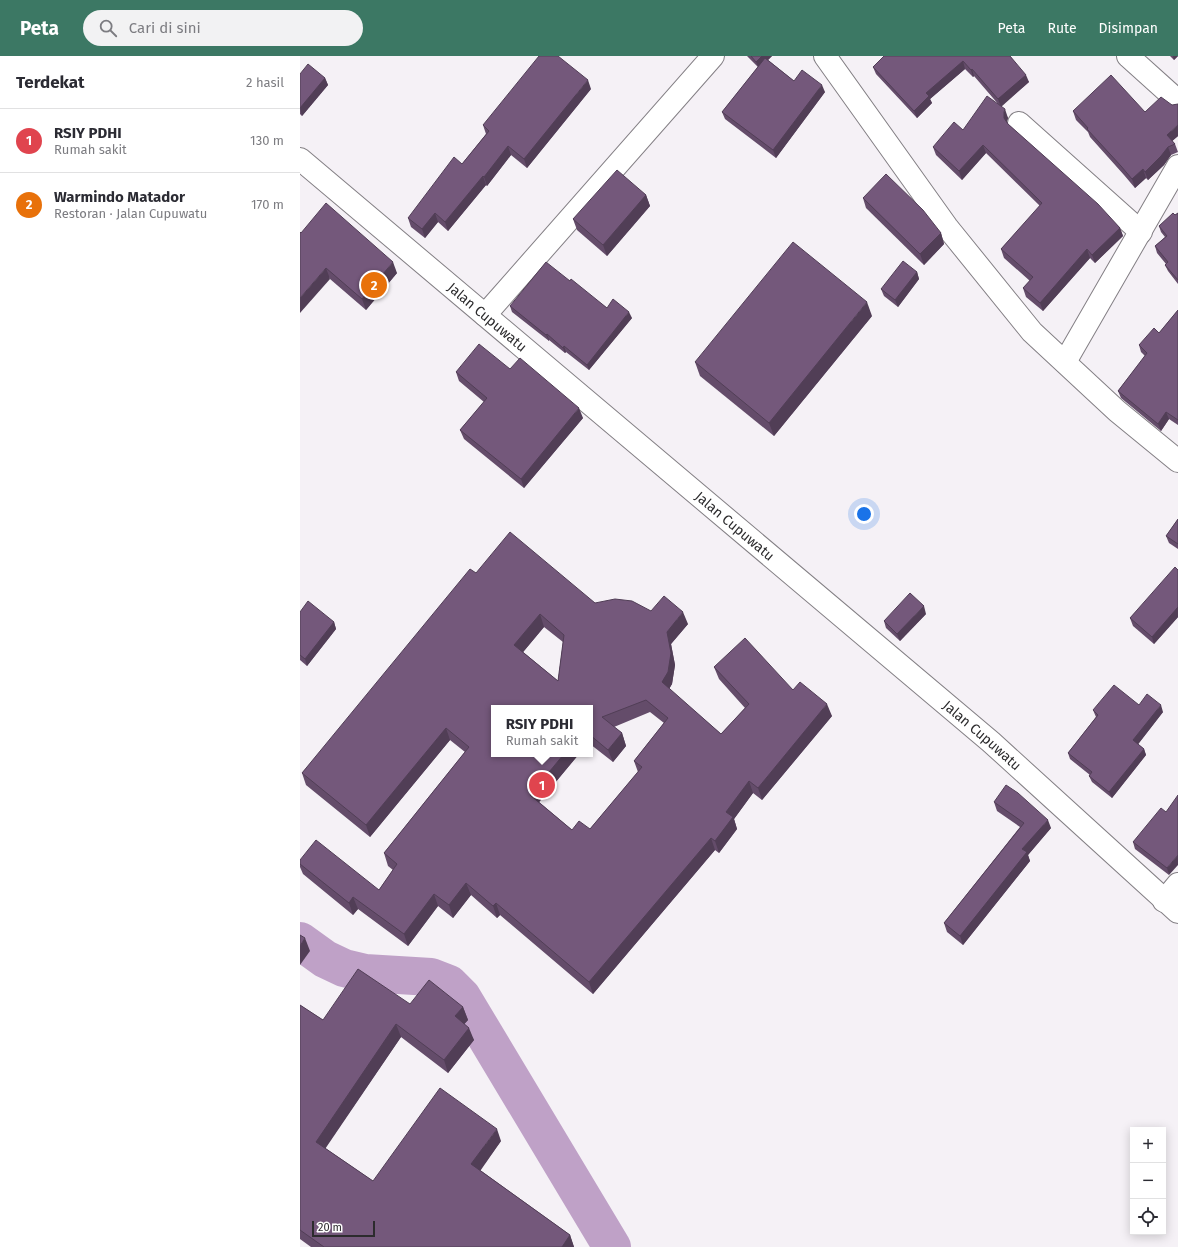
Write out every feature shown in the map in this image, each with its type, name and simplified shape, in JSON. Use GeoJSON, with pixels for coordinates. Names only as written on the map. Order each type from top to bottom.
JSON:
{"type":"FeatureCollection","features":[{"type":"Feature","properties":{"kind":"street"},"geometry":{"type":"LineString","coordinates":[[485,315],[713,56]]}},
{"type":"Feature","properties":{"kind":"street"},"geometry":{"type":"LineString","coordinates":[[824,56],[947,227],[1032,332],[1117,411],[1178,461]]}},
{"type":"Feature","properties":{"kind":"street"},"geometry":{"type":"LineString","coordinates":[[1128,56],[1178,101]]}},
{"type":"Feature","properties":{"kind":"street"},"geometry":{"type":"LineString","coordinates":[[1019,124],[1141,232]]}},
{"type":"Feature","properties":{"kind":"street","name":"Jalan Cupuwatu"},"geometry":{"type":"LineString","coordinates":[[300,159],[991,742],[1171,906]]}},
{"type":"Feature","properties":{"kind":"street"},"geometry":{"type":"LineString","coordinates":[[1065,362],[1178,166]]}},
{"type":"Feature","properties":{"kind":"street"},"geometry":{"type":"LineString","coordinates":[[1171,906],[1178,884]]}},
{"type":"Feature","properties":{"kind":"building"},"geometry":{"type":"Polygon","coordinates":[[[539,56],[558,56],[588,80],[524,159],[508,146],[484,177],[483,176],[445,222],[435,213],[422,229],[408,218],[454,157],[462,164],[489,131],[483,125],[539,56]]]}},
{"type":"Feature","properties":{"kind":"building"},"geometry":{"type":"Polygon","coordinates":[[[751,56],[762,56],[756,62],[751,56]]]}},
{"type":"Feature","properties":{"kind":"building"},"geometry":{"type":"Polygon","coordinates":[[[884,56],[1010,56],[1026,75],[998,99],[972,69],[971,70],[963,61],[926,93],[929,96],[914,111],[873,67],[884,56]]]}},
{"type":"Feature","properties":{"kind":"building"},"geometry":{"type":"Polygon","coordinates":[[[765,58],[794,81],[802,70],[822,85],[773,150],[722,112],[765,58]]]}},
{"type":"Feature","properties":{"kind":"building"},"geometry":{"type":"Polygon","coordinates":[[[308,64],[325,78],[300,108],[300,74],[308,64]]]}},
{"type":"Feature","properties":{"kind":"building"},"geometry":{"type":"Polygon","coordinates":[[[1111,75],[1145,112],[1161,97],[1172,105],[1178,104],[1178,125],[1167,135],[1175,144],[1168,147],[1145,172],[1143,169],[1132,179],[1087,129],[1088,128],[1073,111],[1111,75]]]}},
{"type":"Feature","properties":{"kind":"building"},"geometry":{"type":"Polygon","coordinates":[[[987,96],[1005,109],[1004,118],[1008,124],[1098,204],[1120,228],[1092,255],[1087,249],[1040,303],[1023,288],[1033,277],[1001,249],[1042,203],[983,145],[959,171],[933,147],[954,122],[963,130],[987,96]]]}},
{"type":"Feature","properties":{"kind":"building"},"geometry":{"type":"Polygon","coordinates":[[[617,170],[646,195],[603,245],[573,219],[617,170]]]}},
{"type":"Feature","properties":{"kind":"building"},"geometry":{"type":"Polygon","coordinates":[[[886,174],[923,210],[941,233],[920,254],[863,198],[886,174]]]}},
{"type":"Feature","properties":{"kind":"building"},"geometry":{"type":"Polygon","coordinates":[[[326,203],[393,262],[362,299],[326,268],[300,298],[300,232],[301,233],[326,203]]]}},
{"type":"Feature","properties":{"kind":"building"},"geometry":{"type":"Polygon","coordinates":[[[1173,213],[1175,215],[1178,213],[1178,280],[1165,265],[1168,262],[1155,246],[1167,236],[1159,226],[1173,213]]]}},
{"type":"Feature","properties":{"kind":"building"},"geometry":{"type":"Polygon","coordinates":[[[793,242],[867,302],[769,423],[695,362],[793,242]]]}},
{"type":"Feature","properties":{"kind":"building"},"geometry":{"type":"Polygon","coordinates":[[[903,261],[917,272],[895,300],[881,289],[903,261]]]}},
{"type":"Feature","properties":{"kind":"building"},"geometry":{"type":"Polygon","coordinates":[[[546,262],[570,281],[571,279],[607,308],[613,299],[629,312],[587,365],[510,306],[546,262]]]}},
{"type":"Feature","properties":{"kind":"building"},"geometry":{"type":"Polygon","coordinates":[[[1178,310],[1178,420],[1166,412],[1158,424],[1118,391],[1147,353],[1139,345],[1154,328],[1159,333],[1178,310]]]}},
{"type":"Feature","properties":{"kind":"building"},"geometry":{"type":"Polygon","coordinates":[[[479,344],[510,369],[520,358],[579,408],[521,479],[460,430],[487,398],[456,372],[479,344]]]}},
{"type":"Feature","properties":{"kind":"building"},"geometry":{"type":"Polygon","coordinates":[[[1178,519],[1178,544],[1166,536],[1178,519]]]}},
{"type":"Feature","properties":{"kind":"building"},"geometry":{"type":"Polygon","coordinates":[[[510,532],[595,603],[615,599],[632,601],[651,611],[664,596],[683,612],[667,632],[671,653],[668,672],[662,682],[721,734],[749,704],[714,667],[745,638],[793,690],[800,682],[827,704],[758,788],[749,781],[726,812],[733,817],[715,841],[711,838],[589,982],[496,903],[493,906],[466,883],[449,905],[434,894],[404,934],[353,897],[349,903],[300,864],[300,860],[316,840],[379,890],[397,864],[384,853],[469,747],[446,728],[366,825],[302,773],[470,569],[476,573],[510,532]],[[540,614],[514,645],[558,681],[564,635],[540,614]],[[646,700],[602,717],[622,733],[608,750],[593,738],[593,705],[491,705],[491,757],[562,757],[530,795],[572,830],[579,821],[590,829],[642,767],[634,761],[668,718],[646,700]]]}},
{"type":"Feature","properties":{"kind":"building"},"geometry":{"type":"Polygon","coordinates":[[[1175,567],[1178,570],[1178,607],[1152,637],[1130,618],[1175,567]]]}},
{"type":"Feature","properties":{"kind":"building"},"geometry":{"type":"Polygon","coordinates":[[[910,593],[924,606],[897,634],[884,621],[910,593]]]}},
{"type":"Feature","properties":{"kind":"building"},"geometry":{"type":"Polygon","coordinates":[[[308,601],[334,622],[305,659],[300,655],[300,612],[308,601]]]}},
{"type":"Feature","properties":{"kind":"building"},"geometry":{"type":"Polygon","coordinates":[[[1114,685],[1139,705],[1147,694],[1161,705],[1133,740],[1144,749],[1109,792],[1089,776],[1092,772],[1068,753],[1098,715],[1093,710],[1114,685]]]}},
{"type":"Feature","properties":{"kind":"building"},"geometry":{"type":"Polygon","coordinates":[[[1006,785],[1018,793],[1048,820],[1022,849],[1027,852],[960,936],[944,923],[1024,823],[994,802],[1006,785]]]}},
{"type":"Feature","properties":{"kind":"building"},"geometry":{"type":"Polygon","coordinates":[[[1178,795],[1178,855],[1167,868],[1133,842],[1161,808],[1166,812],[1178,795]]]}},
{"type":"Feature","properties":{"kind":"building"},"geometry":{"type":"Polygon","coordinates":[[[300,935],[305,938],[300,946],[300,935]]]}},
{"type":"Feature","properties":{"kind":"building"},"geometry":{"type":"Polygon","coordinates":[[[358,969],[410,1004],[429,980],[463,1007],[455,1016],[469,1028],[444,1060],[396,1024],[316,1142],[373,1181],[440,1088],[497,1129],[471,1164],[570,1235],[562,1247],[324,1247],[300,1230],[300,1005],[323,1020],[358,969]]]}},
{"type":"Feature","properties":{"kind":"waterway"},"geometry":{"type":"LineString","coordinates":[[300,941],[325,959],[344,968],[365,973],[431,977],[449,984],[462,997],[612,1247]]}},
{"type":"Feature","properties":{"kind":"place","name":"Warmindo Matador"},"geometry":{"type":"Point","coordinates":[374,285]}},
{"type":"Feature","properties":{"kind":"place","name":"RSIY PDHI"},"geometry":{"type":"Point","coordinates":[542,785]}}]}
